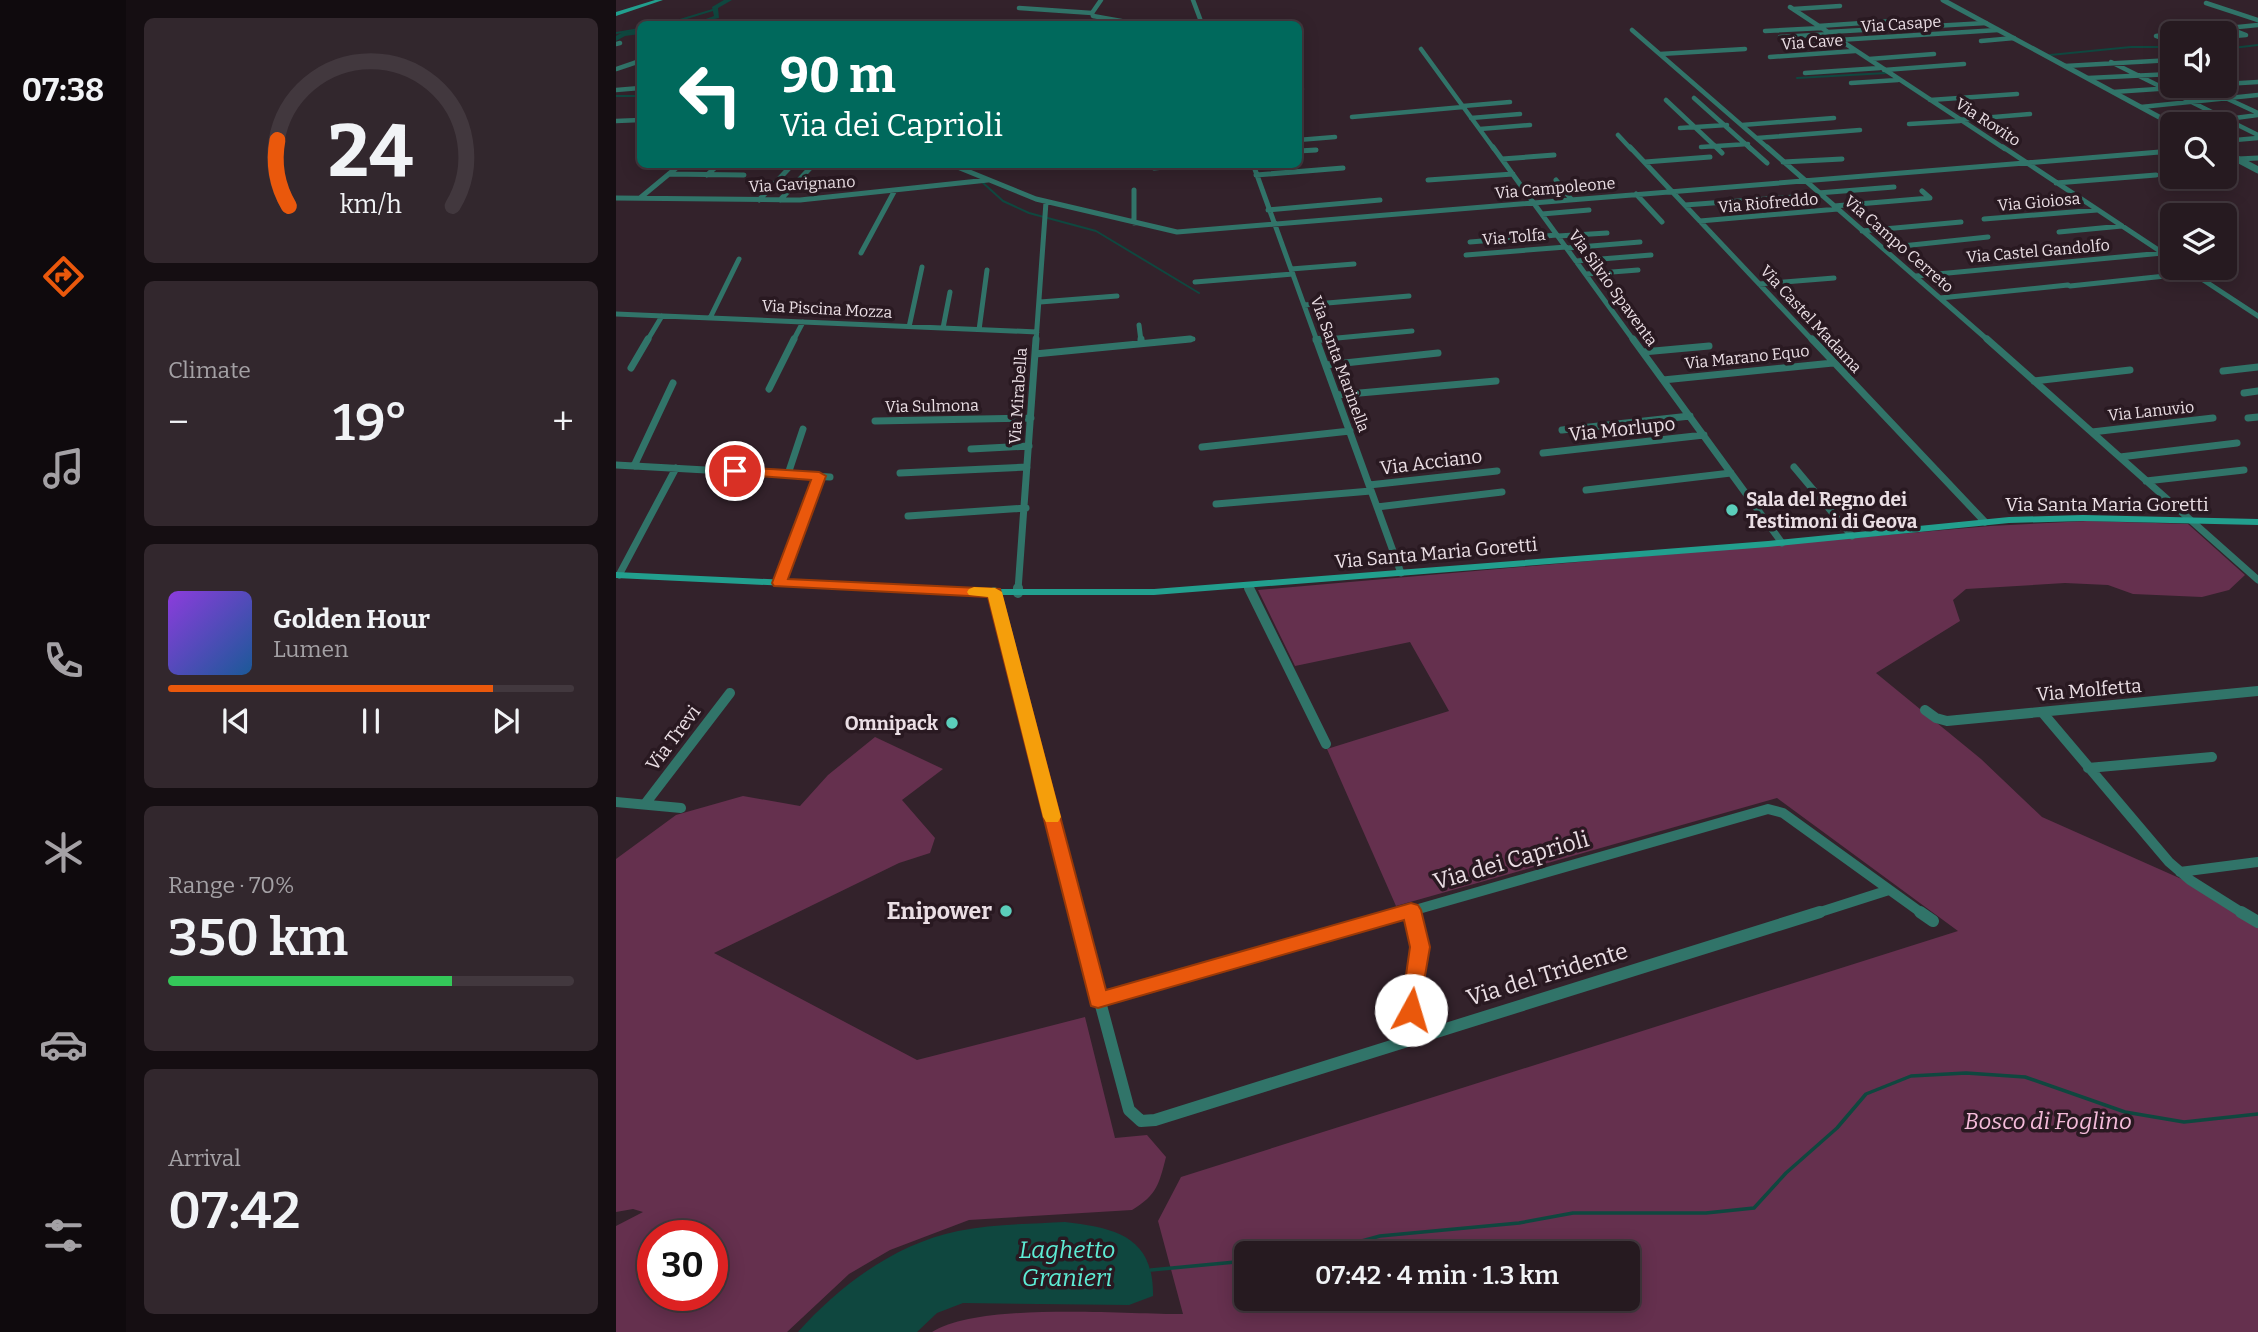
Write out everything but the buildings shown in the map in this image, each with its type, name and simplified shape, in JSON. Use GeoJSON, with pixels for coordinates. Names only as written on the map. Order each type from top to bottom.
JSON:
{"type":"FeatureCollection","features":[{"type":"Feature","properties":{"kind":"main road"},"geometry":{"type":"LineString","coordinates":[[616,14],[660,0]]}},
{"type":"Feature","properties":{"kind":"main road","name":"Via Santa Maria Goretti"},"geometry":{"type":"LineString","coordinates":[[617,575],[1018,593],[1154,592],[1248,587],[1782,543],[1985,522],[2074,518],[2258,522]]}},
{"type":"Feature","properties":{"kind":"street"},"geometry":{"type":"LineString","coordinates":[[1092,13],[1101,0]]}},
{"type":"Feature","properties":{"kind":"street"},"geometry":{"type":"LineString","coordinates":[[1193,0],[1201,21]]}},
{"type":"Feature","properties":{"kind":"street"},"geometry":{"type":"LineString","coordinates":[[1943,0],[2160,117]]}},
{"type":"Feature","properties":{"kind":"street"},"geometry":{"type":"LineString","coordinates":[[2206,3],[2258,20]]}},
{"type":"Feature","properties":{"kind":"street","name":"Via Rovito"},"geometry":{"type":"LineString","coordinates":[[1840,6],[1791,8],[2160,251]]}},
{"type":"Feature","properties":{"kind":"street"},"geometry":{"type":"LineString","coordinates":[[1019,8],[1092,13],[1096,17],[1113,21]]}},
{"type":"Feature","properties":{"kind":"street"},"geometry":{"type":"LineString","coordinates":[[1765,31],[1892,20]]}},
{"type":"Feature","properties":{"kind":"street"},"geometry":{"type":"LineString","coordinates":[[1780,37],[1986,23]]}},
{"type":"Feature","properties":{"kind":"street"},"geometry":{"type":"LineString","coordinates":[[2237,27],[2258,25]]}},
{"type":"Feature","properties":{"kind":"street","name":"Via Campo Cerreto"},"geometry":{"type":"LineString","coordinates":[[1632,30],[1916,276],[2258,580]]}},
{"type":"Feature","properties":{"kind":"street","name":"Via Casape"},"geometry":{"type":"LineString","coordinates":[[1807,42],[1998,30]]}},
{"type":"Feature","properties":{"kind":"street"},"geometry":{"type":"LineString","coordinates":[[2237,32],[2246,35],[2237,36]]}},
{"type":"Feature","properties":{"kind":"street"},"geometry":{"type":"LineString","coordinates":[[1981,41],[2014,38]]}},
{"type":"Feature","properties":{"kind":"street","name":"Via Silvio Spaventa"},"geometry":{"type":"LineString","coordinates":[[1421,49],[1782,543]]}},
{"type":"Feature","properties":{"kind":"street"},"geometry":{"type":"LineString","coordinates":[[1660,54],[1745,49]]}},
{"type":"Feature","properties":{"kind":"street","name":"Via Cave"},"geometry":{"type":"LineString","coordinates":[[1770,57],[1856,51]]}},
{"type":"Feature","properties":{"kind":"street"},"geometry":{"type":"LineString","coordinates":[[1868,59],[1934,54]]}},
{"type":"Feature","properties":{"kind":"street"},"geometry":{"type":"LineString","coordinates":[[2065,66],[2160,61]]}},
{"type":"Feature","properties":{"kind":"street"},"geometry":{"type":"LineString","coordinates":[[616,69],[637,62]]}},
{"type":"Feature","properties":{"kind":"street"},"geometry":{"type":"LineString","coordinates":[[2111,62],[2160,85]]}},
{"type":"Feature","properties":{"kind":"street"},"geometry":{"type":"LineString","coordinates":[[2150,62],[2160,67]]}},
{"type":"Feature","properties":{"kind":"street"},"geometry":{"type":"LineString","coordinates":[[1805,73],[1964,64]]}},
{"type":"Feature","properties":{"kind":"street"},"geometry":{"type":"LineString","coordinates":[[2088,78],[2160,74]]}},
{"type":"Feature","properties":{"kind":"street"},"geometry":{"type":"LineString","coordinates":[[1851,83],[1899,80]]}},
{"type":"Feature","properties":{"kind":"street"},"geometry":{"type":"LineString","coordinates":[[2237,83],[2258,82]]}},
{"type":"Feature","properties":{"kind":"street"},"geometry":{"type":"LineString","coordinates":[[2246,83],[2258,88]]}},
{"type":"Feature","properties":{"kind":"street"},"geometry":{"type":"LineString","coordinates":[[616,90],[637,88]]}},
{"type":"Feature","properties":{"kind":"street"},"geometry":{"type":"LineString","coordinates":[[2113,92],[2160,88]]}},
{"type":"Feature","properties":{"kind":"street"},"geometry":{"type":"LineString","coordinates":[[1930,100],[2018,94]]}},
{"type":"Feature","properties":{"kind":"street"},"geometry":{"type":"LineString","coordinates":[[2237,97],[2258,95]]}},
{"type":"Feature","properties":{"kind":"street"},"geometry":{"type":"LineString","coordinates":[[1694,98],[1767,163]]}},
{"type":"Feature","properties":{"kind":"street"},"geometry":{"type":"LineString","coordinates":[[2185,98],[2213,112]]}},
{"type":"Feature","properties":{"kind":"street"},"geometry":{"type":"LineString","coordinates":[[2141,107],[2227,98],[2258,114]]}},
{"type":"Feature","properties":{"kind":"street"},"geometry":{"type":"LineString","coordinates":[[1666,100],[1722,153]]}},
{"type":"Feature","properties":{"kind":"street"},"geometry":{"type":"LineString","coordinates":[[1352,117],[1510,102]]}},
{"type":"Feature","properties":{"kind":"street"},"geometry":{"type":"LineString","coordinates":[[1471,118],[1520,114]]}},
{"type":"Feature","properties":{"kind":"street"},"geometry":{"type":"LineString","coordinates":[[1909,124],[2030,114]]}},
{"type":"Feature","properties":{"kind":"street"},"geometry":{"type":"LineString","coordinates":[[2237,117],[2258,114]]}},
{"type":"Feature","properties":{"kind":"street"},"geometry":{"type":"LineString","coordinates":[[1680,128],[1834,118]]}},
{"type":"Feature","properties":{"kind":"street"},"geometry":{"type":"LineString","coordinates":[[616,121],[637,120]]}},
{"type":"Feature","properties":{"kind":"street"},"geometry":{"type":"LineString","coordinates":[[1480,129],[1530,125]]}},
{"type":"Feature","properties":{"kind":"street"},"geometry":{"type":"LineString","coordinates":[[2237,125],[2258,137]]}},
{"type":"Feature","properties":{"kind":"street"},"geometry":{"type":"LineString","coordinates":[[1700,147],[1860,130]]}},
{"type":"Feature","properties":{"kind":"street","name":"Via Castel Madama"},"geometry":{"type":"LineString","coordinates":[[1618,135],[1985,522]]}},
{"type":"Feature","properties":{"kind":"street"},"geometry":{"type":"LineString","coordinates":[[1302,139],[1335,136]]}},
{"type":"Feature","properties":{"kind":"street"},"geometry":{"type":"LineString","coordinates":[[2237,139],[2258,137]]}},
{"type":"Feature","properties":{"kind":"street"},"geometry":{"type":"LineString","coordinates":[[1302,151],[1316,150]]}},
{"type":"Feature","properties":{"kind":"street","name":"Via Campoleone"},"geometry":{"type":"LineString","coordinates":[[960,168],[1046,202],[1173,232],[2160,152]]}},
{"type":"Feature","properties":{"kind":"street"},"geometry":{"type":"LineString","coordinates":[[1502,159],[1554,155]]}},
{"type":"Feature","properties":{"kind":"street"},"geometry":{"type":"LineString","coordinates":[[1645,162],[1710,157]]}},
{"type":"Feature","properties":{"kind":"street"},"geometry":{"type":"LineString","coordinates":[[2238,159],[2258,158]]}},
{"type":"Feature","properties":{"kind":"street"},"geometry":{"type":"LineString","coordinates":[[1783,162],[1842,159]]}},
{"type":"Feature","properties":{"kind":"street"},"geometry":{"type":"LineString","coordinates":[[2238,159],[2258,170]]}},
{"type":"Feature","properties":{"kind":"street"},"geometry":{"type":"LineString","coordinates":[[640,198],[676,168]]}},
{"type":"Feature","properties":{"kind":"street"},"geometry":{"type":"LineString","coordinates":[[707,175],[716,168]]}},
{"type":"Feature","properties":{"kind":"street"},"geometry":{"type":"LineString","coordinates":[[759,200],[789,168]]}},
{"type":"Feature","properties":{"kind":"street"},"geometry":{"type":"LineString","coordinates":[[780,200],[810,168]]}},
{"type":"Feature","properties":{"kind":"street","name":"Via Santa Marinella"},"geometry":{"type":"LineString","coordinates":[[1253,168],[1401,573]]}},
{"type":"Feature","properties":{"kind":"street"},"geometry":{"type":"LineString","coordinates":[[1256,175],[1343,168]]}},
{"type":"Feature","properties":{"kind":"street"},"geometry":{"type":"LineString","coordinates":[[669,174],[744,175]]}},
{"type":"Feature","properties":{"kind":"street"},"geometry":{"type":"LineString","coordinates":[[1428,180],[1513,174]]}},
{"type":"Feature","properties":{"kind":"street"},"geometry":{"type":"LineString","coordinates":[[2056,183],[2156,175]]}},
{"type":"Feature","properties":{"kind":"street","name":"Via Gavignano"},"geometry":{"type":"LineString","coordinates":[[616,198],[780,200],[988,180]]}},
{"type":"Feature","properties":{"kind":"street"},"geometry":{"type":"LineString","coordinates":[[1556,180],[1571,199]]}},
{"type":"Feature","properties":{"kind":"street"},"geometry":{"type":"LineString","coordinates":[[1685,205],[1894,187]]}},
{"type":"Feature","properties":{"kind":"street"},"geometry":{"type":"LineString","coordinates":[[1882,188],[1900,201]]}},
{"type":"Feature","properties":{"kind":"street"},"geometry":{"type":"LineString","coordinates":[[861,253],[895,190]]}},
{"type":"Feature","properties":{"kind":"street"},"geometry":{"type":"LineString","coordinates":[[1134,223],[1135,190]]}},
{"type":"Feature","properties":{"kind":"street","name":"Via Riofreddo"},"geometry":{"type":"LineString","coordinates":[[1700,221],[1930,198],[1922,191]]}},
{"type":"Feature","properties":{"kind":"street"},"geometry":{"type":"LineString","coordinates":[[1636,194],[1662,222]]}},
{"type":"Feature","properties":{"kind":"street"},"geometry":{"type":"LineString","coordinates":[[1268,210],[1380,200]]}},
{"type":"Feature","properties":{"kind":"street","name":"Via Mirabella"},"geometry":{"type":"LineString","coordinates":[[1018,593],[1046,202]]}},
{"type":"Feature","properties":{"kind":"street","name":"Via Gioiosa"},"geometry":{"type":"LineString","coordinates":[[1984,219],[2097,210]]}},
{"type":"Feature","properties":{"kind":"street"},"geometry":{"type":"LineString","coordinates":[[1542,214],[1589,211]]}},
{"type":"Feature","properties":{"kind":"street"},"geometry":{"type":"LineString","coordinates":[[1862,231],[1962,222]]}},
{"type":"Feature","properties":{"kind":"street"},"geometry":{"type":"LineString","coordinates":[[2059,232],[2122,226]]}},
{"type":"Feature","properties":{"kind":"street"},"geometry":{"type":"LineString","coordinates":[[1470,242],[1607,233]]}},
{"type":"Feature","properties":{"kind":"street"},"geometry":{"type":"LineString","coordinates":[[1883,248],[1988,237]]}},
{"type":"Feature","properties":{"kind":"street","name":"Via Tolfa"},"geometry":{"type":"LineString","coordinates":[[1466,255],[1640,242]]}},
{"type":"Feature","properties":{"kind":"street","name":"Via Castel Gandolfo"},"geometry":{"type":"LineString","coordinates":[[1916,276],[2160,253]]}},
{"type":"Feature","properties":{"kind":"street"},"geometry":{"type":"LineString","coordinates":[[1576,261],[1651,255]]}},
{"type":"Feature","properties":{"kind":"street"},"geometry":{"type":"LineString","coordinates":[[710,318],[739,260]]}},
{"type":"Feature","properties":{"kind":"street"},"geometry":{"type":"LineString","coordinates":[[1195,282],[1354,264]]}},
{"type":"Feature","properties":{"kind":"street"},"geometry":{"type":"LineString","coordinates":[[909,327],[922,267]]}},
{"type":"Feature","properties":{"kind":"street"},"geometry":{"type":"LineString","coordinates":[[979,330],[987,270]]}},
{"type":"Feature","properties":{"kind":"street"},"geometry":{"type":"LineString","coordinates":[[1586,274],[1638,270]]}},
{"type":"Feature","properties":{"kind":"street"},"geometry":{"type":"LineString","coordinates":[[1940,298],[2160,277]]}},
{"type":"Feature","properties":{"kind":"street"},"geometry":{"type":"LineString","coordinates":[[1759,284],[1834,278]]}},
{"type":"Feature","properties":{"kind":"street"},"geometry":{"type":"LineString","coordinates":[[2204,280],[2258,316]]}},
{"type":"Feature","properties":{"kind":"street"},"geometry":{"type":"LineString","coordinates":[[943,328],[950,292]]}},
{"type":"Feature","properties":{"kind":"street"},"geometry":{"type":"LineString","coordinates":[[1040,302],[1116,296]]}},
{"type":"Feature","properties":{"kind":"street"},"geometry":{"type":"LineString","coordinates":[[1304,305],[1409,296]]}},
{"type":"Feature","properties":{"kind":"street","name":"Via Piscina Mozza"},"geometry":{"type":"LineString","coordinates":[[616,314],[1037,332]]}},
{"type":"Feature","properties":{"kind":"street"},"geometry":{"type":"LineString","coordinates":[[631,368],[663,316]]}},
{"type":"Feature","properties":{"kind":"street"},"geometry":{"type":"LineString","coordinates":[[769,389],[803,322]]}},
{"type":"Feature","properties":{"kind":"street"},"geometry":{"type":"LineString","coordinates":[[1139,325],[1142,343]]}},
{"type":"Feature","properties":{"kind":"street"},"geometry":{"type":"LineString","coordinates":[[1316,340],[1412,331]]}},
{"type":"Feature","properties":{"kind":"street"},"geometry":{"type":"LineString","coordinates":[[1035,354],[1193,339]]}},
{"type":"Feature","properties":{"kind":"street"},"geometry":{"type":"LineString","coordinates":[[1643,352],[1709,346]]}},
{"type":"Feature","properties":{"kind":"street"},"geometry":{"type":"LineString","coordinates":[[1326,365],[1438,353]]}},
{"type":"Feature","properties":{"kind":"street","name":"Via Marano Equo"},"geometry":{"type":"LineString","coordinates":[[1663,380],[1833,363]]}},
{"type":"Feature","properties":{"kind":"street"},"geometry":{"type":"LineString","coordinates":[[2223,371],[2258,367]]}},
{"type":"Feature","properties":{"kind":"street"},"geometry":{"type":"LineString","coordinates":[[2034,381],[2130,370]]}},
{"type":"Feature","properties":{"kind":"street"},"geometry":{"type":"LineString","coordinates":[[1336,396],[1496,381]]}},
{"type":"Feature","properties":{"kind":"street"},"geometry":{"type":"LineString","coordinates":[[634,466],[673,383]]}},
{"type":"Feature","properties":{"kind":"street"},"geometry":{"type":"LineString","coordinates":[[2244,393],[2258,391]]}},
{"type":"Feature","properties":{"kind":"street"},"geometry":{"type":"LineString","coordinates":[[1562,430],[1690,416]]}},
{"type":"Feature","properties":{"kind":"street"},"geometry":{"type":"LineString","coordinates":[[2248,418],[2258,416]]}},
{"type":"Feature","properties":{"kind":"street","name":"Via Sulmona"},"geometry":{"type":"LineString","coordinates":[[875,421],[1031,418]]}},
{"type":"Feature","properties":{"kind":"street","name":"Via Lanuvio"},"geometry":{"type":"LineString","coordinates":[[2092,432],[2213,418]]}},
{"type":"Feature","properties":{"kind":"street"},"geometry":{"type":"LineString","coordinates":[[788,474],[803,429]]}},
{"type":"Feature","properties":{"kind":"street"},"geometry":{"type":"LineString","coordinates":[[1202,447],[1350,432]]}},
{"type":"Feature","properties":{"kind":"street","name":"Via Morlupo"},"geometry":{"type":"LineString","coordinates":[[1544,453],[1704,435]]}},
{"type":"Feature","properties":{"kind":"street"},"geometry":{"type":"LineString","coordinates":[[2120,457],[2237,443]]}},
{"type":"Feature","properties":{"kind":"street"},"geometry":{"type":"LineString","coordinates":[[971,449],[1028,446]]}},
{"type":"Feature","properties":{"kind":"street"},"geometry":{"type":"LineString","coordinates":[[616,465],[830,477]]}},
{"type":"Feature","properties":{"kind":"street"},"geometry":{"type":"LineString","coordinates":[[900,473],[1027,467]]}},
{"type":"Feature","properties":{"kind":"street"},"geometry":{"type":"LineString","coordinates":[[1794,467],[1852,536]]}},
{"type":"Feature","properties":{"kind":"street"},"geometry":{"type":"LineString","coordinates":[[617,575],[676,468]]}},
{"type":"Feature","properties":{"kind":"street"},"geometry":{"type":"LineString","coordinates":[[2146,481],[2244,470]]}},
{"type":"Feature","properties":{"kind":"street","name":"Via Acciano"},"geometry":{"type":"LineString","coordinates":[[1216,504],[1497,471]]}},
{"type":"Feature","properties":{"kind":"street"},"geometry":{"type":"LineString","coordinates":[[1586,490],[1731,473]]}},
{"type":"Feature","properties":{"kind":"street"},"geometry":{"type":"LineString","coordinates":[[779,583],[819,476]]}},
{"type":"Feature","properties":{"kind":"street"},"geometry":{"type":"LineString","coordinates":[[1377,507],[1502,492]]}},
{"type":"Feature","properties":{"kind":"street"},"geometry":{"type":"LineString","coordinates":[[908,516],[1026,508]]}},
{"type":"Feature","properties":{"kind":"street"},"geometry":{"type":"LineString","coordinates":[[1248,587],[1326,744]]}},
{"type":"Feature","properties":{"kind":"street"},"geometry":{"type":"LineString","coordinates":[[995,592],[1098,1000]]}},
{"type":"Feature","properties":{"kind":"street","name":"Via Molfetta"},"geometry":{"type":"LineString","coordinates":[[1925,710],[1936,718],[1947,721],[2258,691]]}},
{"type":"Feature","properties":{"kind":"street","name":"Via Trevi"},"geometry":{"type":"LineString","coordinates":[[645,804],[730,693]]}},
{"type":"Feature","properties":{"kind":"street"},"geometry":{"type":"LineString","coordinates":[[2042,712],[2180,872],[2258,922]]}},
{"type":"Feature","properties":{"kind":"street"},"geometry":{"type":"LineString","coordinates":[[2091,771],[2212,757]]}},
{"type":"Feature","properties":{"kind":"street"},"geometry":{"type":"LineString","coordinates":[[2091,771],[2187,764]]}},
{"type":"Feature","properties":{"kind":"street"},"geometry":{"type":"LineString","coordinates":[[616,802],[681,808]]}},
{"type":"Feature","properties":{"kind":"street","name":"Via dei Caprioli"},"geometry":{"type":"LineString","coordinates":[[1098,1000],[1773,809],[1783,813],[1889,890]]}},
{"type":"Feature","properties":{"kind":"street"},"geometry":{"type":"LineString","coordinates":[[2180,872],[2258,862]]}},
{"type":"Feature","properties":{"kind":"street"},"geometry":{"type":"LineString","coordinates":[[1889,890],[1933,921]]}},
{"type":"Feature","properties":{"kind":"street","name":"Via del Tridente"},"geometry":{"type":"LineString","coordinates":[[1098,1000],[1128,1108],[1138,1120],[1155,1121],[1889,890]]}},
{"type":"Feature","properties":{"kind":"street"},"geometry":{"type":"LineString","coordinates":[[1411,910],[1420,947],[1411,996],[1415,1037]]}},
{"type":"Feature","properties":{"kind":"green space","name":"Bosco di Foglino"},"geometry":{"type":"Polygon","coordinates":[[[2087,521],[2188,524],[2245,575],[2229,590],[2202,597],[2133,594],[2108,585],[2065,583],[1966,589],[1953,600],[1960,621],[1876,673],[1981,759],[2042,817],[2186,881],[2258,919],[2258,1332],[932,1332],[954,1323],[1016,1313],[1183,1314],[1158,1221],[1181,1177],[1958,931],[1777,798],[1396,906],[1327,749],[1449,711],[1410,642],[1295,666],[1258,590],[1990,526],[2087,521]]]}},
{"type":"Feature","properties":{"kind":"green space"},"geometry":{"type":"Polygon","coordinates":[[[875,737],[943,769],[902,800],[935,838],[930,853],[899,863],[714,953],[917,1060],[1085,1017],[1115,1138],[1147,1135],[1166,1157],[1159,1182],[1152,1194],[1132,1210],[969,1220],[890,1250],[849,1274],[787,1332],[616,1332],[616,1226],[643,1212],[633,1209],[616,1212],[616,859],[676,815],[743,796],[800,806],[828,775],[875,737]]]}},
{"type":"Feature","properties":{"kind":"water","name":"Laghetto Granieri"},"geometry":{"type":"Polygon","coordinates":[[[1065,1222],[1115,1232],[1139,1248],[1147,1260],[1152,1276],[1153,1296],[1129,1305],[963,1303],[937,1313],[917,1332],[798,1332],[850,1283],[891,1256],[912,1246],[958,1231],[1065,1222]]]}},
{"type":"Feature","properties":{"kind":"waterway"},"geometry":{"type":"LineString","coordinates":[[704,21],[717,17],[715,7],[729,0]]}},
{"type":"Feature","properties":{"kind":"waterway"},"geometry":{"type":"LineString","coordinates":[[677,21],[716,9]]}},
{"type":"Feature","properties":{"kind":"waterway"},"geometry":{"type":"LineString","coordinates":[[616,33],[637,30]]}},
{"type":"Feature","properties":{"kind":"waterway"},"geometry":{"type":"LineString","coordinates":[[616,39],[623,34],[637,32]]}},
{"type":"Feature","properties":{"kind":"waterway"},"geometry":{"type":"LineString","coordinates":[[2237,47],[2258,45]]}},
{"type":"Feature","properties":{"kind":"waterway"},"geometry":{"type":"LineString","coordinates":[[2050,55],[2131,47],[2160,47]]}},
{"type":"Feature","properties":{"kind":"waterway"},"geometry":{"type":"LineString","coordinates":[[1797,78],[1886,73]]}},
{"type":"Feature","properties":{"kind":"waterway"},"geometry":{"type":"LineString","coordinates":[[616,96],[637,96]]}},
{"type":"Feature","properties":{"kind":"waterway"},"geometry":{"type":"LineString","coordinates":[[981,181],[1003,201],[1029,213],[1096,231],[1199,293]]}},
{"type":"Feature","properties":{"kind":"waterway"},"geometry":{"type":"LineString","coordinates":[[1362,1241],[1380,1236],[1519,1223],[1573,1213],[1706,1213],[1754,1208],[1786,1173],[1837,1128],[1866,1094],[1911,1076],[1966,1073],[2025,1077],[2125,1112],[2184,1122],[2258,1114]]}},
{"type":"Feature","properties":{"kind":"waterway"},"geometry":{"type":"LineString","coordinates":[[1151,1270],[1234,1262]]}},
{"type":"Feature","properties":{"kind":"slow traffic"},"geometry":{"type":"LineString","coordinates":[[974,592],[995,592],[1052,817]]}},
{"type":"Feature","properties":{"kind":"place","name":"Sala del Regno dei Testimoni di Geova"},"geometry":{"type":"Point","coordinates":[1732,510]}},
{"type":"Feature","properties":{"kind":"place","name":"Omnipack"},"geometry":{"type":"Point","coordinates":[952,723]}},
{"type":"Feature","properties":{"kind":"place","name":"Enipower"},"geometry":{"type":"Point","coordinates":[1006,911]}},
{"type":"Feature","properties":{"kind":"route"},"geometry":{"type":"LineString","coordinates":[[735,471],[819,476],[779,583],[995,592],[1098,1000],[1411,910],[1419,931],[1420,947],[1411,1010]]}}]}
